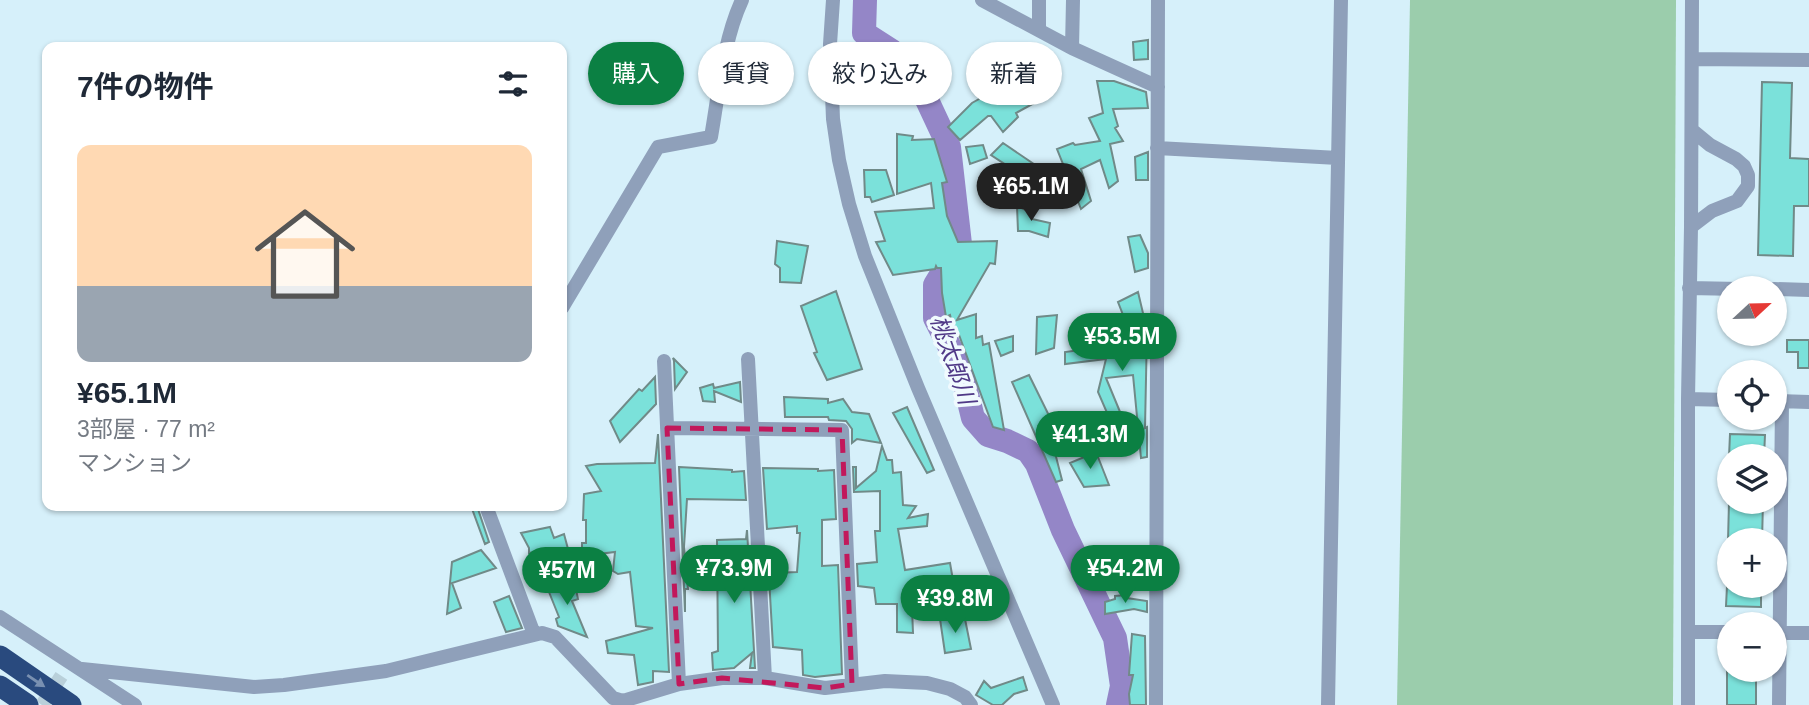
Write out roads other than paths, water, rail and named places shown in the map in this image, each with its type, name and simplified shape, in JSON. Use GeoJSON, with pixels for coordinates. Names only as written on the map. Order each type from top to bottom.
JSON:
{"type":"FeatureCollection","features":[{"type":"Feature","properties":{"kind":"highway"},"geometry":{"type":"LineString","coordinates":[[0,656],[71,705]]}},
{"type":"Feature","properties":{"kind":"highway"},"geometry":{"type":"LineString","coordinates":[[0,686],[28,705]]}},
{"type":"Feature","properties":{"kind":"street"},"geometry":{"type":"LineString","coordinates":[[567,300],[658,147],[711,137],[729,39],[742,0]]}},
{"type":"Feature","properties":{"kind":"street"},"geometry":{"type":"LineString","coordinates":[[833,0],[830,44],[833,119],[839,160],[865,257],[1053,705]]}},
{"type":"Feature","properties":{"kind":"street"},"geometry":{"type":"LineString","coordinates":[[982,0],[1072,48],[1158,87]]}},
{"type":"Feature","properties":{"kind":"street"},"geometry":{"type":"LineString","coordinates":[[1039,0],[1039,30]]}},
{"type":"Feature","properties":{"kind":"street"},"geometry":{"type":"LineString","coordinates":[[1072,48],[1073,0]]}},
{"type":"Feature","properties":{"kind":"street"},"geometry":{"type":"LineString","coordinates":[[1156,705],[1158,0]]}},
{"type":"Feature","properties":{"kind":"street"},"geometry":{"type":"LineString","coordinates":[[1328,705],[1341,0]]}},
{"type":"Feature","properties":{"kind":"street"},"geometry":{"type":"LineString","coordinates":[[1688,705],[1692,0]]}},
{"type":"Feature","properties":{"kind":"street"},"geometry":{"type":"LineString","coordinates":[[1693,59],[1809,60]]}},
{"type":"Feature","properties":{"kind":"street"},"geometry":{"type":"LineString","coordinates":[[1691,227],[1712,211],[1737,201],[1748,186],[1748,174],[1744,166],[1693,131]]}},
{"type":"Feature","properties":{"kind":"street"},"geometry":{"type":"LineString","coordinates":[[1157,148],[1338,158]]}},
{"type":"Feature","properties":{"kind":"street"},"geometry":{"type":"LineString","coordinates":[[1689,288],[1717,289]]}},
{"type":"Feature","properties":{"kind":"street"},"geometry":{"type":"LineString","coordinates":[[1787,289],[1809,290]]}},
{"type":"Feature","properties":{"kind":"street"},"geometry":{"type":"LineString","coordinates":[[748,359],[765,678]]}},
{"type":"Feature","properties":{"kind":"street"},"geometry":{"type":"LineString","coordinates":[[664,361],[679,684]]}},
{"type":"Feature","properties":{"kind":"street"},"geometry":{"type":"LineString","coordinates":[[1688,399],[1717,400]]}},
{"type":"Feature","properties":{"kind":"street"},"geometry":{"type":"LineString","coordinates":[[1787,401],[1809,402]]}},
{"type":"Feature","properties":{"kind":"street"},"geometry":{"type":"LineString","coordinates":[[667,428],[842,430],[852,684]]}},
{"type":"Feature","properties":{"kind":"street"},"geometry":{"type":"LineString","coordinates":[[1777,612],[1778,430]]}},
{"type":"Feature","properties":{"kind":"street"},"geometry":{"type":"LineString","coordinates":[[488,511],[534,634]]}},
{"type":"Feature","properties":{"kind":"street"},"geometry":{"type":"LineString","coordinates":[[0,617],[72,668],[135,705]]}},
{"type":"Feature","properties":{"kind":"street"},"geometry":{"type":"LineString","coordinates":[[1688,632],[1717,632]]}},
{"type":"Feature","properties":{"kind":"street"},"geometry":{"type":"LineString","coordinates":[[1787,633],[1809,633]]}},
{"type":"Feature","properties":{"kind":"street"},"geometry":{"type":"LineString","coordinates":[[72,668],[254,687],[284,685],[386,671],[534,634],[555,637],[613,698],[623,701],[679,684],[722,678],[765,678],[825,688],[885,681],[927,683],[950,689],[965,697],[971,705]]}},
{"type":"Feature","properties":{"kind":"street"},"geometry":{"type":"LineString","coordinates":[[1778,682],[1779,705]]}},
{"type":"Feature","properties":{"kind":"waterway","name":"桃太郎川"},"geometry":{"type":"LineString","coordinates":[[865,0],[864,33],[892,51],[906,68],[927,100],[949,147],[960,244],[935,285],[935,318],[961,369],[973,418],[988,435],[1028,451],[1037,464],[1063,530],[1115,638],[1122,686],[1118,705]]}},
{"type":"Feature","properties":{"kind":"tunnel"},"geometry":{"type":"LineString","coordinates":[[42,705],[64,672]]}}]}
